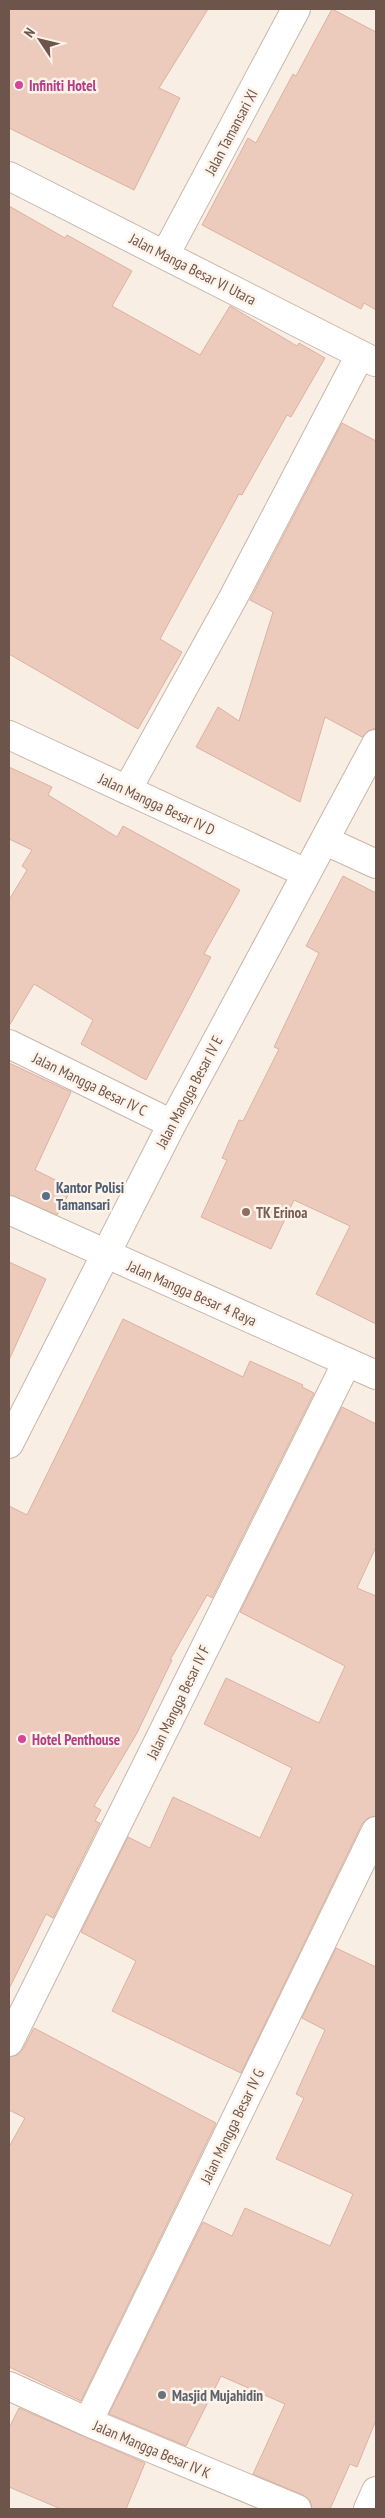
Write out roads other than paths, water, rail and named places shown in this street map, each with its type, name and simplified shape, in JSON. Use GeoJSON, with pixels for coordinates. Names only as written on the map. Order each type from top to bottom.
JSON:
{"type":"FeatureCollection","features":[{"type":"Feature","properties":{"kind":"street","name":"Jalan Tamansari XI"},"geometry":{"type":"LineString","coordinates":[[165,255],[296,9]]}},
{"type":"Feature","properties":{"kind":"street","name":"Jalan Manga Besar VI Utara"},"geometry":{"type":"LineString","coordinates":[[9,176],[368,359]]}},
{"type":"Feature","properties":{"kind":"street"},"geometry":{"type":"LineString","coordinates":[[127,790],[368,359]]}},
{"type":"Feature","properties":{"kind":"street","name":"Jalan Mangga Besar IV D"},"geometry":{"type":"LineString","coordinates":[[9,735],[306,873]]}},
{"type":"Feature","properties":{"kind":"street","name":"Jalan Mangga Besar IV E"},"geometry":{"type":"LineString","coordinates":[[9,1444],[172,1124],[306,873],[326,841],[376,744]]}},
{"type":"Feature","properties":{"kind":"street"},"geometry":{"type":"LineString","coordinates":[[326,841],[376,864]]}},
{"type":"Feature","properties":{"kind":"street","name":"Jalan Mangga Besar IV C"},"geometry":{"type":"LineString","coordinates":[[9,1044],[172,1124]]}},
{"type":"Feature","properties":{"kind":"street","name":"Jalan Mangga Besar 4 Raya"},"geometry":{"type":"LineString","coordinates":[[10,1213],[105,1253],[376,1375]]}},
{"type":"Feature","properties":{"kind":"street","name":"Jalan Mangga Besar IV F"},"geometry":{"type":"LineString","coordinates":[[9,2042],[347,1362]]}},
{"type":"Feature","properties":{"kind":"street","name":"Jalan Mangga Besar IV G"},"geometry":{"type":"LineString","coordinates":[[88,2422],[376,1831]]}},
{"type":"Feature","properties":{"kind":"street","name":"Jalan Mangga Besar IV K"},"geometry":{"type":"LineString","coordinates":[[9,2386],[88,2422],[297,2509]]}},
{"type":"Feature","properties":{"kind":"street"},"geometry":{"type":"LineString","coordinates":[[368,2509],[376,2491]]}},
{"type":"Feature","properties":{"kind":"place","name":"Infiniti Hotel"},"geometry":{"type":"Point","coordinates":[19,85]}},
{"type":"Feature","properties":{"kind":"place","name":"Kantor Polisi Tamansari"},"geometry":{"type":"Point","coordinates":[46,1196]}},
{"type":"Feature","properties":{"kind":"place","name":"TK Erinoa"},"geometry":{"type":"Point","coordinates":[246,1212]}},
{"type":"Feature","properties":{"kind":"place","name":"Hotel Penthouse"},"geometry":{"type":"Point","coordinates":[22,1739]}},
{"type":"Feature","properties":{"kind":"place","name":"Masjid Mujahidin"},"geometry":{"type":"Point","coordinates":[162,2395]}}]}
